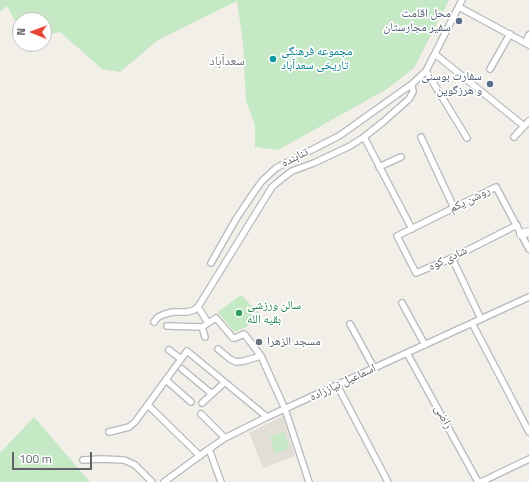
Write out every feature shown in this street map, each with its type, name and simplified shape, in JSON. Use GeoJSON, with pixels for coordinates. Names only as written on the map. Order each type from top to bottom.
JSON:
{"type":"FeatureCollection","features":[{"type":"Feature","properties":{"kind":"street","name":"تنابنده"},"geometry":{"type":"LineString","coordinates":[[211,264],[236,219],[252,195],[262,181],[276,168],[339,136],[412,84],[426,71],[462,0]]}},
{"type":"Feature","properties":{"kind":"street"},"geometry":{"type":"LineString","coordinates":[[459,7],[527,44],[529,35]]}},
{"type":"Feature","properties":{"kind":"street"},"geometry":{"type":"LineString","coordinates":[[490,69],[510,34]]}},
{"type":"Feature","properties":{"kind":"street"},"geometry":{"type":"LineString","coordinates":[[435,54],[524,126]]}},
{"type":"Feature","properties":{"kind":"street"},"geometry":{"type":"LineString","coordinates":[[426,71],[467,138]]}},
{"type":"Feature","properties":{"kind":"street"},"geometry":{"type":"LineString","coordinates":[[154,322],[158,317],[165,314],[194,310],[204,300],[248,224],[272,187],[292,171],[314,163],[350,146],[364,137],[409,99],[413,92],[412,84]]}},
{"type":"Feature","properties":{"kind":"street"},"geometry":{"type":"LineString","coordinates":[[514,137],[529,121]]}},
{"type":"Feature","properties":{"kind":"street"},"geometry":{"type":"LineString","coordinates":[[364,137],[412,229]]}},
{"type":"Feature","properties":{"kind":"street"},"geometry":{"type":"LineString","coordinates":[[421,137],[454,208]]}},
{"type":"Feature","properties":{"kind":"street"},"geometry":{"type":"LineString","coordinates":[[380,167],[401,157]]}},
{"type":"Feature","properties":{"kind":"street","name":"روشن یکم"},"geometry":{"type":"LineString","coordinates":[[397,236],[496,187],[516,225],[525,233],[529,249]]}},
{"type":"Feature","properties":{"kind":"street","name":"شادی کوه"},"geometry":{"type":"LineString","coordinates":[[397,236],[416,273],[452,258],[516,225]]}},
{"type":"Feature","properties":{"kind":"street"},"geometry":{"type":"LineString","coordinates":[[452,258],[481,319]]}},
{"type":"Feature","properties":{"kind":"street","name":"اسماعیل نیاززاده"},"geometry":{"type":"LineString","coordinates":[[164,482],[174,479],[200,456],[226,438],[266,417],[529,297]]}},
{"type":"Feature","properties":{"kind":"street"},"geometry":{"type":"LineString","coordinates":[[402,303],[425,345]]}},
{"type":"Feature","properties":{"kind":"street"},"geometry":{"type":"LineString","coordinates":[[200,310],[208,323]]}},
{"type":"Feature","properties":{"kind":"street"},"geometry":{"type":"LineString","coordinates":[[167,326],[202,327],[216,318],[233,338],[244,334],[261,356],[285,409],[309,482]]}},
{"type":"Feature","properties":{"kind":"street"},"geometry":{"type":"LineString","coordinates":[[472,323],[529,432]]}},
{"type":"Feature","properties":{"kind":"street"},"geometry":{"type":"LineString","coordinates":[[350,324],[374,368]]}},
{"type":"Feature","properties":{"kind":"street"},"geometry":{"type":"LineString","coordinates":[[202,327],[205,337]]}},
{"type":"Feature","properties":{"kind":"street"},"geometry":{"type":"LineString","coordinates":[[218,349],[236,362],[261,356]]}},
{"type":"Feature","properties":{"kind":"street"},"geometry":{"type":"LineString","coordinates":[[169,350],[181,359]]}},
{"type":"Feature","properties":{"kind":"street"},"geometry":{"type":"LineString","coordinates":[[109,432],[129,428],[135,422],[188,351],[266,417]]}},
{"type":"Feature","properties":{"kind":"street","name":"راضی"},"geometry":{"type":"LineString","coordinates":[[407,353],[478,482]]}},
{"type":"Feature","properties":{"kind":"street"},"geometry":{"type":"LineString","coordinates":[[182,369],[212,394]]}},
{"type":"Feature","properties":{"kind":"street"},"geometry":{"type":"LineString","coordinates":[[166,380],[191,402]]}},
{"type":"Feature","properties":{"kind":"street"},"geometry":{"type":"LineString","coordinates":[[202,403],[224,383]]}},
{"type":"Feature","properties":{"kind":"street"},"geometry":{"type":"LineString","coordinates":[[337,385],[388,482]]}},
{"type":"Feature","properties":{"kind":"street"},"geometry":{"type":"LineString","coordinates":[[148,405],[200,456]]}},
{"type":"Feature","properties":{"kind":"street"},"geometry":{"type":"LineString","coordinates":[[201,414],[226,438]]}},
{"type":"Feature","properties":{"kind":"street"},"geometry":{"type":"LineString","coordinates":[[209,449],[221,482]]}},
{"type":"Feature","properties":{"kind":"street"},"geometry":{"type":"LineString","coordinates":[[481,482],[529,459]]}},
{"type":"Feature","properties":{"kind":"street"},"geometry":{"type":"LineString","coordinates":[[83,460],[124,460],[135,465],[152,482]]}},
{"type":"Feature","properties":{"kind":"shaded area"},"geometry":{"type":"Polygon","coordinates":[[[283,416],[295,456],[263,468],[249,433],[283,416]]]}},
{"type":"Feature","properties":{"kind":"green space"},"geometry":{"type":"Polygon","coordinates":[[[0,0],[449,0],[414,68],[387,89],[278,150],[255,147],[255,125],[246,101],[243,44],[237,1],[158,40],[120,72],[102,69],[60,32],[52,34],[52,12],[12,12],[12,15],[7,6],[0,12],[0,0]]]}},
{"type":"Feature","properties":{"kind":"green space","name":"سالن ورزشی بقیه الله"},"geometry":{"type":"Polygon","coordinates":[[[241,295],[261,315],[246,327],[234,332],[218,312],[241,295]]]}},
{"type":"Feature","properties":{"kind":"green space"},"geometry":{"type":"Polygon","coordinates":[[[34,417],[90,482],[0,482],[0,453],[34,417]]]}},
{"type":"Feature","properties":{"kind":"green space"},"geometry":{"type":"Polygon","coordinates":[[[284,432],[289,448],[275,453],[270,437],[284,432]]]}},
{"type":"Feature","properties":{"kind":"place","name":"محل اقامت سفیر مجارستان"},"geometry":{"type":"Point","coordinates":[459,21]}},
{"type":"Feature","properties":{"kind":"place","name":"مجموعه فرهنگی تاریخی سعدآباد"},"geometry":{"type":"Point","coordinates":[273,59]}},
{"type":"Feature","properties":{"kind":"place","name":"سفارت بوسنی و هرزگوین"},"geometry":{"type":"Point","coordinates":[490,84]}},
{"type":"Feature","properties":{"kind":"place","name":"سالن ورزشی بقیه الله"},"geometry":{"type":"Point","coordinates":[239,313]}},
{"type":"Feature","properties":{"kind":"place","name":"مسجد الزهرا"},"geometry":{"type":"Point","coordinates":[259,342]}},
{"type":"Feature","properties":{"kind":"district","name":"سعدآباد"},"geometry":{"type":"Point","coordinates":[227,62]}}]}
